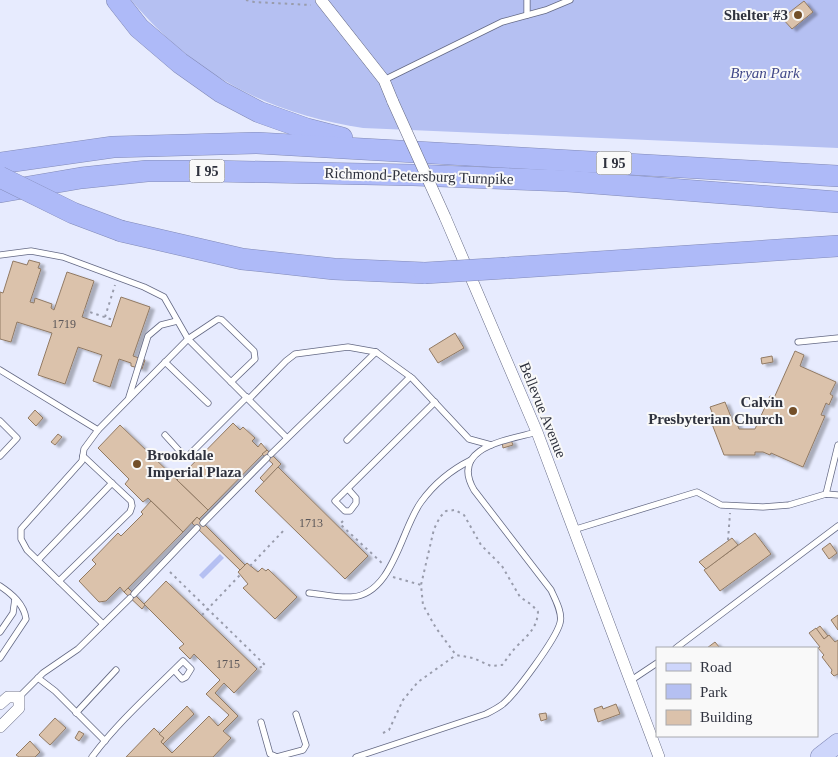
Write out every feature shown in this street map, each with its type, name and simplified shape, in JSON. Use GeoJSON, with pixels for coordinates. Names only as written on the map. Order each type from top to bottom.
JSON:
{"type":"FeatureCollection","features":[{"type":"Feature","properties":{"kind":"highway"},"geometry":{"type":"LineString","coordinates":[[117,0],[140,28],[180,63],[221,92],[259,112],[299,126],[391,150]]}},
{"type":"Feature","properties":{"kind":"highway","name":"Richmond-Petersburg Turnpike"},"geometry":{"type":"LineString","coordinates":[[0,163],[123,147],[258,143],[838,176]]}},
{"type":"Feature","properties":{"kind":"highway","name":"Richmond-Petersburg Turnpike"},"geometry":{"type":"LineString","coordinates":[[0,192],[81,178],[147,171],[212,171],[413,175],[567,181],[838,202]]}},
{"type":"Feature","properties":{"kind":"highway"},"geometry":{"type":"LineString","coordinates":[[0,178],[73,213],[121,231],[242,259],[334,269],[425,273],[838,246]]}},
{"type":"Feature","properties":{"kind":"main road"},"geometry":{"type":"LineString","coordinates":[[820,757],[838,743]]}},
{"type":"Feature","properties":{"kind":"street","name":"Bellevue Avenue"},"geometry":{"type":"LineString","coordinates":[[323,3],[384,80],[394,102],[537,432],[659,757]]}},
{"type":"Feature","properties":{"kind":"street"},"geometry":{"type":"LineString","coordinates":[[0,727],[9,699]]}},
{"type":"Feature","properties":{"kind":"lane"},"geometry":{"type":"LineString","coordinates":[[528,0],[528,15]]}},
{"type":"Feature","properties":{"kind":"lane"},"geometry":{"type":"LineString","coordinates":[[384,80],[502,22],[546,10],[570,0]]}},
{"type":"Feature","properties":{"kind":"lane"},"geometry":{"type":"LineString","coordinates":[[0,256],[30,251],[63,257],[164,297],[188,339],[286,437]]}},
{"type":"Feature","properties":{"kind":"lane"},"geometry":{"type":"LineString","coordinates":[[103,624],[27,550],[21,540],[21,529],[82,462],[84,449],[98,430],[188,339],[214,321],[222,320],[254,351],[255,359],[231,382]]}},
{"type":"Feature","properties":{"kind":"lane"},"geometry":{"type":"LineString","coordinates":[[128,400],[148,336],[161,325],[177,321]]}},
{"type":"Feature","properties":{"kind":"lane"},"geometry":{"type":"LineString","coordinates":[[798,342],[838,338]]}},
{"type":"Feature","properties":{"kind":"lane"},"geometry":{"type":"LineString","coordinates":[[165,435],[186,458],[295,354],[348,347],[376,352],[410,376],[469,439],[491,445]]}},
{"type":"Feature","properties":{"kind":"lane"},"geometry":{"type":"LineString","coordinates":[[203,523],[286,437],[376,352]]}},
{"type":"Feature","properties":{"kind":"lane"},"geometry":{"type":"LineString","coordinates":[[165,362],[208,403]]}},
{"type":"Feature","properties":{"kind":"lane"},"geometry":{"type":"LineString","coordinates":[[0,370],[98,430]]}},
{"type":"Feature","properties":{"kind":"lane"},"geometry":{"type":"LineString","coordinates":[[347,440],[410,376]]}},
{"type":"Feature","properties":{"kind":"lane"},"geometry":{"type":"LineString","coordinates":[[348,489],[435,402]]}},
{"type":"Feature","properties":{"kind":"lane"},"geometry":{"type":"LineString","coordinates":[[0,421],[17,438],[0,456]]}},
{"type":"Feature","properties":{"kind":"lane"},"geometry":{"type":"LineString","coordinates":[[356,757],[486,714],[503,704],[533,667],[552,639],[561,621],[551,590],[474,490],[468,479],[473,455],[491,445],[537,432]]}},
{"type":"Feature","properties":{"kind":"lane"},"geometry":{"type":"LineString","coordinates":[[826,494],[838,446]]}},
{"type":"Feature","properties":{"kind":"lane"},"geometry":{"type":"LineString","coordinates":[[59,581],[130,512],[132,506],[131,501],[84,456]]}},
{"type":"Feature","properties":{"kind":"lane"},"geometry":{"type":"LineString","coordinates":[[309,593],[352,597],[370,591],[389,570],[420,503],[435,485],[456,468],[471,460]]}},
{"type":"Feature","properties":{"kind":"lane"},"geometry":{"type":"LineString","coordinates":[[38,560],[112,483]]}},
{"type":"Feature","properties":{"kind":"lane"},"geometry":{"type":"LineString","coordinates":[[573,530],[696,492],[721,505],[763,507],[789,505],[826,494],[838,495]]}},
{"type":"Feature","properties":{"kind":"lane"},"geometry":{"type":"LineString","coordinates":[[677,647],[838,526]]}},
{"type":"Feature","properties":{"kind":"lane"},"geometry":{"type":"LineString","coordinates":[[9,699],[78,648],[132,596],[197,528]]}},
{"type":"Feature","properties":{"kind":"lane"},"geometry":{"type":"LineString","coordinates":[[0,586],[25,610],[26,619],[0,658]]}},
{"type":"Feature","properties":{"kind":"lane"},"geometry":{"type":"LineString","coordinates":[[0,632],[13,613],[15,599]]}},
{"type":"Feature","properties":{"kind":"lane"},"geometry":{"type":"LineString","coordinates":[[630,681],[656,664]]}},
{"type":"Feature","properties":{"kind":"lane"},"geometry":{"type":"LineString","coordinates":[[76,712],[116,670]]}},
{"type":"Feature","properties":{"kind":"lane"},"geometry":{"type":"LineString","coordinates":[[92,757],[104,741],[174,670]]}},
{"type":"Feature","properties":{"kind":"lane"},"geometry":{"type":"LineString","coordinates":[[38,678],[55,691],[104,741]]}},
{"type":"Feature","properties":{"kind":"lane"},"geometry":{"type":"LineString","coordinates":[[260,722],[270,754],[277,757],[291,755],[303,750],[306,745],[296,714]]}},
{"type":"Feature","properties":{"kind":"path"},"geometry":{"type":"LineString","coordinates":[[246,0],[278,4],[323,3]]}},
{"type":"Feature","properties":{"kind":"path"},"geometry":{"type":"LineString","coordinates":[[276,0],[278,4]]}},
{"type":"Feature","properties":{"kind":"path"},"geometry":{"type":"LineString","coordinates":[[105,317],[118,278]]}},
{"type":"Feature","properties":{"kind":"path"},"geometry":{"type":"LineString","coordinates":[[84,310],[113,320]]}},
{"type":"Feature","properties":{"kind":"path"},"geometry":{"type":"LineString","coordinates":[[728,540],[730,505]]}},
{"type":"Feature","properties":{"kind":"path"},"geometry":{"type":"LineString","coordinates":[[455,510],[464,515],[481,546],[502,566],[520,597],[532,605],[538,612],[538,622],[532,632],[516,647],[502,665],[491,666],[472,658],[456,655],[436,628],[423,605],[421,585],[434,529],[440,517],[446,511],[455,510]]}},
{"type":"Feature","properties":{"kind":"path"},"geometry":{"type":"LineString","coordinates":[[343,521],[340,524],[389,570],[393,578],[421,585]]}},
{"type":"Feature","properties":{"kind":"path"},"geometry":{"type":"LineString","coordinates":[[250,566],[285,529]]}},
{"type":"Feature","properties":{"kind":"path"},"geometry":{"type":"LineString","coordinates":[[170,572],[265,665],[257,669]]}},
{"type":"Feature","properties":{"kind":"path"},"geometry":{"type":"LineString","coordinates":[[202,615],[240,575]]}},
{"type":"Feature","properties":{"kind":"path"},"geometry":{"type":"LineString","coordinates":[[383,733],[389,730],[403,700],[418,682],[456,655]]}},
{"type":"Feature","properties":{"kind":"green space","name":"Bryan Park"},"geometry":{"type":"Polygon","coordinates":[[[131,0],[838,0],[838,148],[363,128],[328,121],[264,101],[207,70],[181,50],[131,0]]]}},
{"type":"Feature","properties":{"kind":"green space"},"geometry":{"type":"Polygon","coordinates":[[[220,554],[224,558],[203,579],[199,575],[220,554]]]}},
{"type":"Feature","properties":{"kind":"building","name":"Shelter #3"},"geometry":{"type":"Polygon","coordinates":[[[804,1],[813,12],[792,29],[782,18],[804,1]]]}},
{"type":"Feature","properties":{"kind":"building"},"geometry":{"type":"Polygon","coordinates":[[[29,260],[40,263],[38,268],[41,269],[30,302],[34,303],[35,298],[52,304],[51,308],[54,310],[67,272],[94,281],[82,317],[111,327],[121,297],[150,307],[133,356],[145,360],[142,369],[131,366],[131,363],[119,359],[110,387],[93,381],[102,355],[78,347],[65,384],[38,375],[52,333],[17,322],[11,342],[0,339],[0,292],[3,293],[13,261],[27,265],[29,260]]]}},
{"type":"Feature","properties":{"kind":"building"},"geometry":{"type":"Polygon","coordinates":[[[455,333],[464,348],[438,363],[429,349],[455,333]]]}},
{"type":"Feature","properties":{"kind":"building","name":"Calvin Presbyterian Church"},"geometry":{"type":"Polygon","coordinates":[[[795,351],[804,355],[800,366],[836,382],[830,394],[833,396],[829,405],[826,403],[821,415],[825,416],[803,467],[771,453],[770,455],[763,452],[755,452],[755,455],[724,455],[712,424],[716,423],[710,407],[725,402],[733,422],[736,421],[739,429],[755,429],[770,396],[774,398],[795,351]]]}},
{"type":"Feature","properties":{"kind":"building"},"geometry":{"type":"Polygon","coordinates":[[[772,356],[773,362],[762,364],[761,358],[772,356]]]}},
{"type":"Feature","properties":{"kind":"building"},"geometry":{"type":"Polygon","coordinates":[[[35,410],[43,418],[36,426],[28,418],[35,410]]]}},
{"type":"Feature","properties":{"kind":"building"},"geometry":{"type":"Polygon","coordinates":[[[233,423],[240,430],[243,427],[255,438],[252,441],[258,447],[261,443],[267,450],[208,510],[177,480],[233,423]]]}},
{"type":"Feature","properties":{"kind":"building","name":"Brookdale Imperial Plaza"},"geometry":{"type":"Polygon","coordinates":[[[120,425],[208,510],[199,519],[197,517],[183,532],[148,498],[143,502],[125,484],[129,479],[98,448],[120,425]]]}},
{"type":"Feature","properties":{"kind":"building"},"geometry":{"type":"Polygon","coordinates":[[[58,434],[62,437],[55,445],[51,442],[58,434]]]}},
{"type":"Feature","properties":{"kind":"building"},"geometry":{"type":"Polygon","coordinates":[[[511,440],[513,445],[503,448],[502,442],[511,440]]]}},
{"type":"Feature","properties":{"kind":"building"},"geometry":{"type":"Polygon","coordinates":[[[267,450],[281,464],[264,482],[260,478],[273,464],[262,454],[267,450]]]}},
{"type":"Feature","properties":{"kind":"building"},"geometry":{"type":"Polygon","coordinates":[[[278,467],[368,556],[345,579],[255,491],[278,467]]]}},
{"type":"Feature","properties":{"kind":"building"},"geometry":{"type":"Polygon","coordinates":[[[151,501],[183,532],[124,592],[120,587],[106,601],[99,602],[79,581],[96,564],[92,560],[118,533],[121,536],[143,514],[141,512],[151,501]]]}},
{"type":"Feature","properties":{"kind":"building"},"geometry":{"type":"Polygon","coordinates":[[[197,517],[245,565],[240,570],[192,523],[197,517]]]}},
{"type":"Feature","properties":{"kind":"building"},"geometry":{"type":"Polygon","coordinates":[[[755,533],[771,554],[720,591],[704,570],[755,533]]]}},
{"type":"Feature","properties":{"kind":"building"},"geometry":{"type":"Polygon","coordinates":[[[732,538],[738,545],[706,569],[699,562],[732,538]]]}},
{"type":"Feature","properties":{"kind":"building"},"geometry":{"type":"Polygon","coordinates":[[[830,543],[837,553],[829,559],[822,549],[830,543]]]}},
{"type":"Feature","properties":{"kind":"building"},"geometry":{"type":"Polygon","coordinates":[[[247,563],[258,572],[262,568],[266,571],[268,569],[297,597],[275,619],[243,588],[248,584],[238,572],[247,563]]]}},
{"type":"Feature","properties":{"kind":"building"},"geometry":{"type":"Polygon","coordinates":[[[166,581],[257,669],[234,693],[224,683],[215,693],[238,716],[223,731],[231,738],[213,757],[126,757],[154,728],[164,738],[161,742],[172,753],[209,716],[218,726],[229,715],[206,694],[220,680],[194,654],[190,659],[179,648],[184,644],[144,604],[166,581]]]}},
{"type":"Feature","properties":{"kind":"building"},"geometry":{"type":"Polygon","coordinates":[[[128,588],[145,605],[142,609],[124,592],[128,588]]]}},
{"type":"Feature","properties":{"kind":"building"},"geometry":{"type":"Polygon","coordinates":[[[838,615],[838,630],[831,620],[838,615]]]}},
{"type":"Feature","properties":{"kind":"building"},"geometry":{"type":"Polygon","coordinates":[[[820,626],[828,636],[824,639],[816,629],[820,626]]]}},
{"type":"Feature","properties":{"kind":"building"},"geometry":{"type":"Polygon","coordinates":[[[816,628],[824,639],[829,635],[835,642],[838,640],[838,674],[834,676],[831,673],[832,670],[822,657],[824,655],[818,648],[820,647],[809,633],[816,628]]]}},
{"type":"Feature","properties":{"kind":"building"},"geometry":{"type":"Polygon","coordinates":[[[715,642],[719,647],[708,647],[715,642]]]}},
{"type":"Feature","properties":{"kind":"building"},"geometry":{"type":"Polygon","coordinates":[[[616,704],[620,714],[598,722],[594,709],[602,706],[603,709],[616,704]]]}},
{"type":"Feature","properties":{"kind":"building"},"geometry":{"type":"Polygon","coordinates":[[[187,706],[194,714],[163,744],[161,742],[164,738],[159,734],[187,706]]]}},
{"type":"Feature","properties":{"kind":"building"},"geometry":{"type":"Polygon","coordinates":[[[546,713],[547,719],[541,721],[539,714],[546,713]]]}},
{"type":"Feature","properties":{"kind":"building"},"geometry":{"type":"Polygon","coordinates":[[[55,718],[66,728],[50,745],[39,735],[55,718]]]}},
{"type":"Feature","properties":{"kind":"building"},"geometry":{"type":"Polygon","coordinates":[[[79,731],[84,734],[79,741],[75,738],[79,731]]]}},
{"type":"Feature","properties":{"kind":"building"},"geometry":{"type":"Polygon","coordinates":[[[30,741],[40,752],[35,757],[19,757],[16,755],[30,741]]]}},
{"type":"Feature","properties":{"kind":"place","name":"Shelter #3"},"geometry":{"type":"Point","coordinates":[798,15]}},
{"type":"Feature","properties":{"kind":"place","name":"Calvin Presbyterian Church"},"geometry":{"type":"Point","coordinates":[793,411]}},
{"type":"Feature","properties":{"kind":"place","name":"Brookdale Imperial Plaza"},"geometry":{"type":"Point","coordinates":[137,464]}}]}
